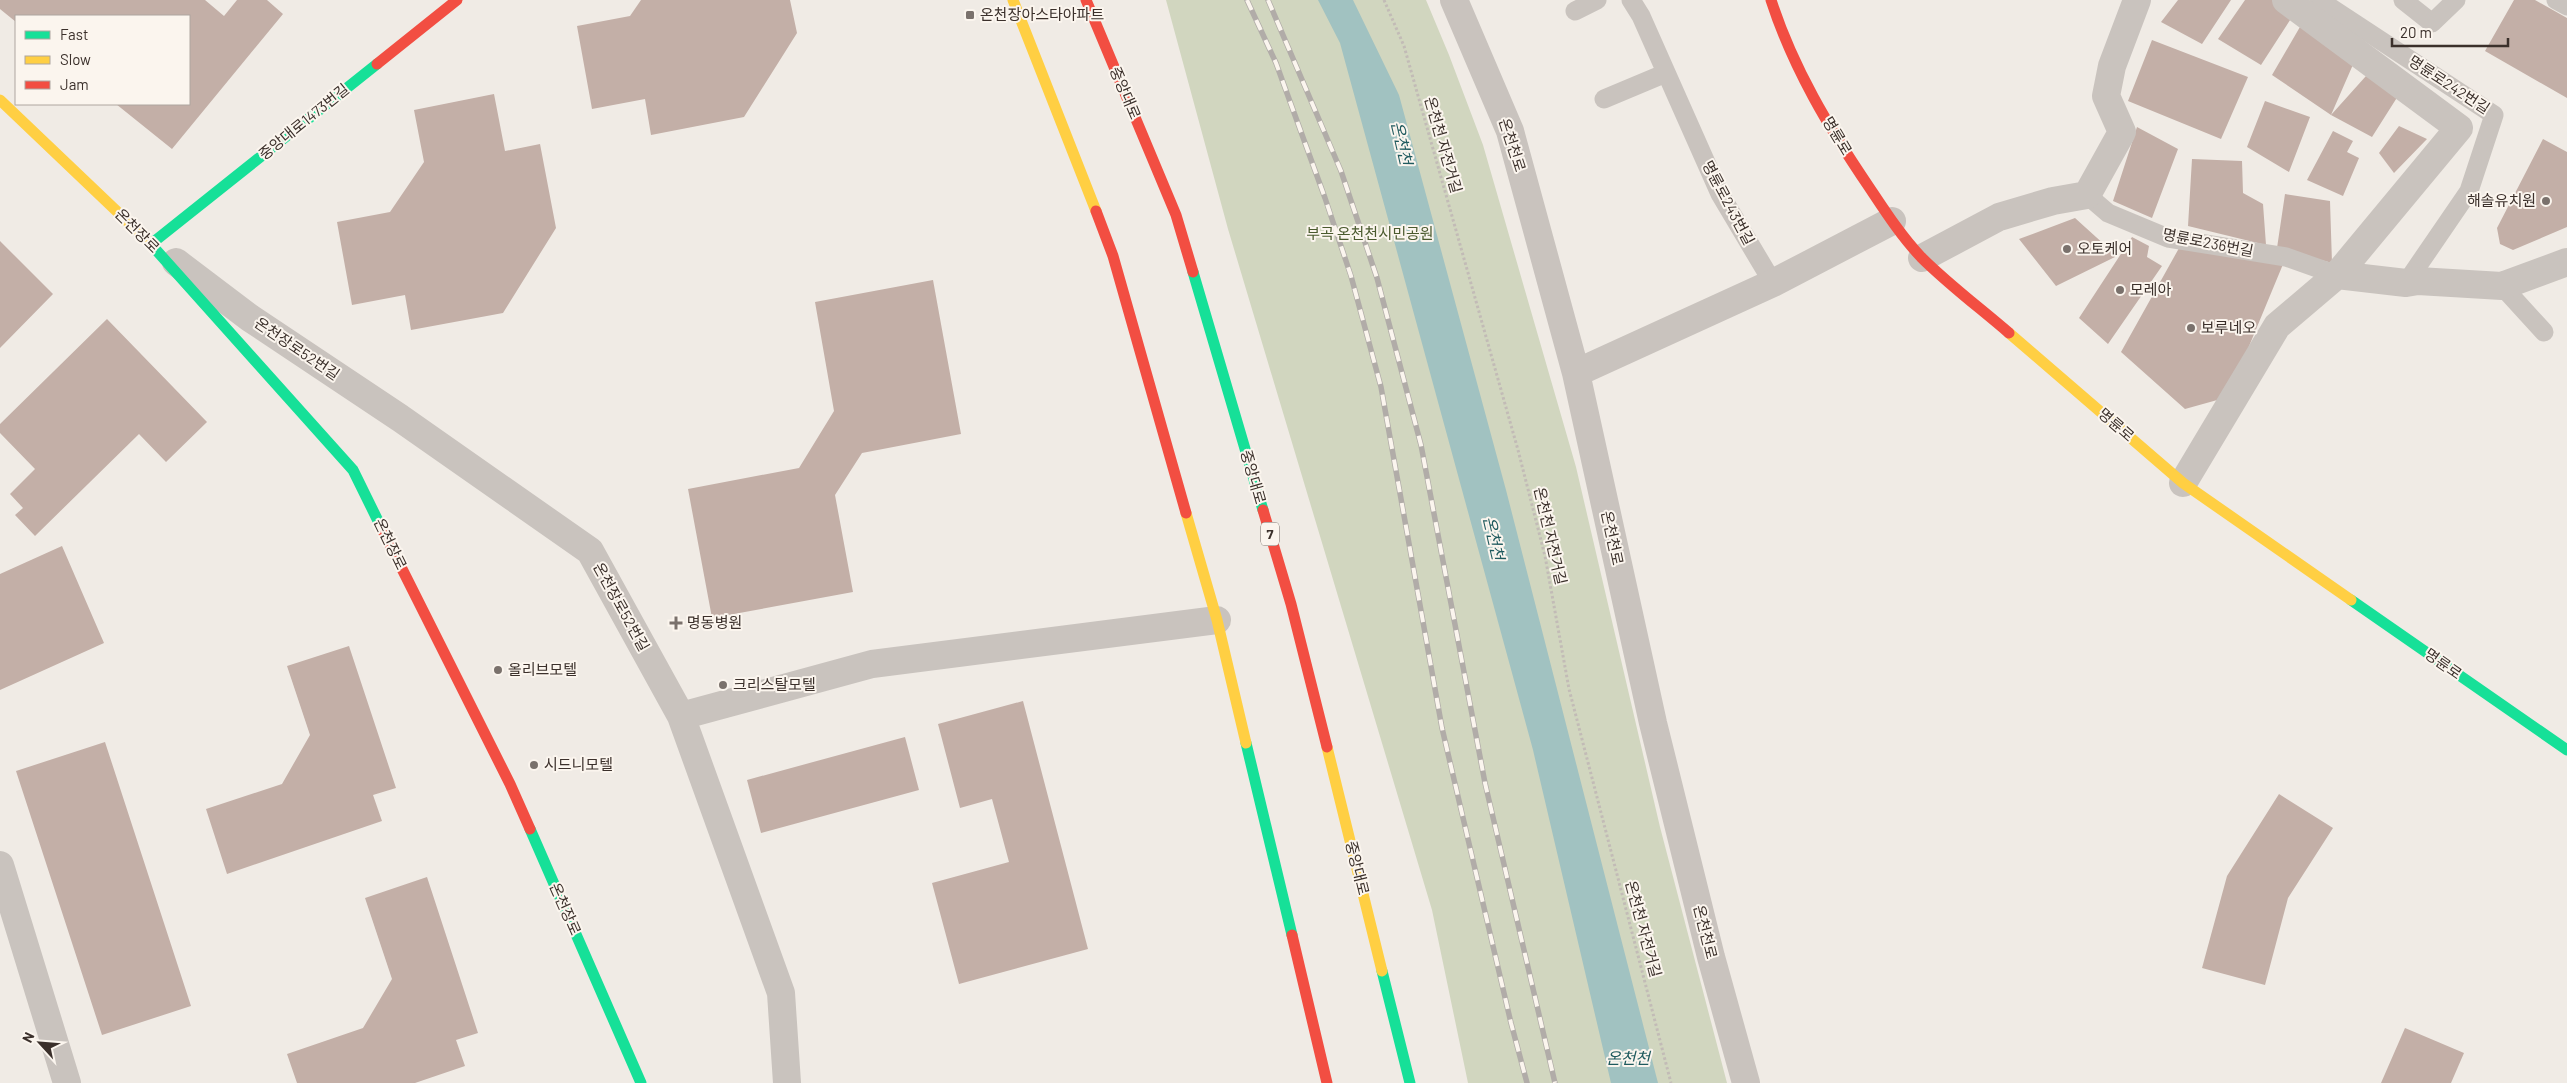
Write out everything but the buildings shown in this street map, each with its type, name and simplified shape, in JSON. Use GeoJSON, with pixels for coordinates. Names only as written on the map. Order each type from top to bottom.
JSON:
{"type":"FeatureCollection","features":[{"type":"Feature","properties":{"kind":"main road","name":"중앙대로1473번길"},"geometry":{"type":"LineString","coordinates":[[151,244],[457,0]]}},
{"type":"Feature","properties":{"kind":"main road"},"geometry":{"type":"LineString","coordinates":[[1013,0],[1112,256],[1217,620],[1327,1083]]}},
{"type":"Feature","properties":{"kind":"main road","name":"중앙대로"},"geometry":{"type":"LineString","coordinates":[[1086,0],[1179,224],[1291,604],[1410,1083]]}},
{"type":"Feature","properties":{"kind":"main road","name":"명륜로"},"geometry":{"type":"LineString","coordinates":[[1772,0],[1800,71],[1838,140],[1903,238],[1922,258],[2183,483],[2567,750]]}},
{"type":"Feature","properties":{"kind":"main road","name":"온천장로"},"geometry":{"type":"LineString","coordinates":[[0,100],[151,244],[353,470],[510,784],[641,1083]]}},
{"type":"Feature","properties":{"kind":"street","name":"온천천로"},"geometry":{"type":"LineString","coordinates":[[1454,0],[1510,132],[1576,373],[1653,723],[1711,957],[1746,1083]]}},
{"type":"Feature","properties":{"kind":"street"},"geometry":{"type":"LineString","coordinates":[[1922,258],[1998,217],[2053,201],[2087,195],[2122,132],[2106,96],[2112,66],[2137,0]]}},
{"type":"Feature","properties":{"kind":"street"},"geometry":{"type":"LineString","coordinates":[[2183,483],[2277,326],[2337,275],[2459,128],[2286,0]]}},
{"type":"Feature","properties":{"kind":"street"},"geometry":{"type":"LineString","coordinates":[[1576,373],[1773,283],[1892,222]]}},
{"type":"Feature","properties":{"kind":"street","name":"온천장로52번길"},"geometry":{"type":"LineString","coordinates":[[151,244],[250,318],[400,418],[590,551],[681,716],[781,993],[788,1083]]}},
{"type":"Feature","properties":{"kind":"street","name":"명륜로236번길"},"geometry":{"type":"LineString","coordinates":[[2337,275],[2406,283],[2418,281],[2502,286],[2567,262]]}},
{"type":"Feature","properties":{"kind":"street"},"geometry":{"type":"LineString","coordinates":[[681,716],[872,664],[1217,620]]}},
{"type":"Feature","properties":{"kind":"street"},"geometry":{"type":"LineString","coordinates":[[0,865],[67,1083]]}},
{"type":"Feature","properties":{"kind":"lane"},"geometry":{"type":"LineString","coordinates":[[1575,11],[1597,0]]}},
{"type":"Feature","properties":{"kind":"lane","name":"명륜로243번길"},"geometry":{"type":"LineString","coordinates":[[1631,0],[1640,16],[1720,194],[1773,283]]}},
{"type":"Feature","properties":{"kind":"lane","name":"명륜로242번길"},"geometry":{"type":"LineString","coordinates":[[2319,0],[2494,115],[2469,191],[2406,283]]}},
{"type":"Feature","properties":{"kind":"lane"},"geometry":{"type":"LineString","coordinates":[[2403,0],[2432,24],[2456,0]]}},
{"type":"Feature","properties":{"kind":"lane"},"geometry":{"type":"LineString","coordinates":[[2556,0],[2567,6]]}},
{"type":"Feature","properties":{"kind":"lane"},"geometry":{"type":"LineString","coordinates":[[1604,99],[1666,73]]}},
{"type":"Feature","properties":{"kind":"lane","name":"명륜로236번길"},"geometry":{"type":"LineString","coordinates":[[2087,195],[2108,214],[2168,238],[2286,257],[2337,275]]}},
{"type":"Feature","properties":{"kind":"lane"},"geometry":{"type":"LineString","coordinates":[[2502,286],[2544,332]]}},
{"type":"Feature","properties":{"kind":"path","name":"온천천 자전거길"},"geometry":{"type":"LineString","coordinates":[[1384,0],[1404,46],[1518,450],[1545,556],[1569,689],[1671,1083]]}},
{"type":"Feature","properties":{"kind":"green space","name":"부곡 온천천시민공원"},"geometry":{"type":"Polygon","coordinates":[[[1166,0],[1426,0],[1483,145],[1576,467],[1660,827],[1727,1083],[1468,1083],[1432,910],[1228,229],[1166,0]]]}},
{"type":"Feature","properties":{"kind":"water","name":"온천천"},"geometry":{"type":"Polygon","coordinates":[[[1318,0],[1353,0],[1399,95],[1506,490],[1658,1083],[1611,1083],[1533,750],[1340,43],[1318,0]]]}},
{"type":"Feature","properties":{"kind":"railway"},"geometry":{"type":"LineString","coordinates":[[1247,0],[1276,63],[1325,198],[1351,276],[1381,387],[1442,728],[1511,1023],[1527,1083]]}},
{"type":"Feature","properties":{"kind":"railway"},"geometry":{"type":"LineString","coordinates":[[1268,0],[1341,171],[1377,278],[1421,445],[1485,783],[1555,1083]]}},
{"type":"Feature","properties":{"kind":"traffic: fast"},"geometry":{"type":"LineString","coordinates":[[151,244],[377,64]]}},
{"type":"Feature","properties":{"kind":"traffic: fast"},"geometry":{"type":"LineString","coordinates":[[148,241],[353,470],[383,531]]}},
{"type":"Feature","properties":{"kind":"traffic: fast"},"geometry":{"type":"LineString","coordinates":[[1193,272],[1263,510]]}},
{"type":"Feature","properties":{"kind":"traffic: fast"},"geometry":{"type":"LineString","coordinates":[[2351,600],[2567,750]]}},
{"type":"Feature","properties":{"kind":"traffic: fast"},"geometry":{"type":"LineString","coordinates":[[1246,743],[1292,935]]}},
{"type":"Feature","properties":{"kind":"traffic: fast"},"geometry":{"type":"LineString","coordinates":[[530,829],[641,1083]]}},
{"type":"Feature","properties":{"kind":"traffic: fast"},"geometry":{"type":"LineString","coordinates":[[1382,971],[1410,1083]]}},
{"type":"Feature","properties":{"kind":"traffic: slow"},"geometry":{"type":"LineString","coordinates":[[1013,0],[1096,211]]}},
{"type":"Feature","properties":{"kind":"traffic: slow"},"geometry":{"type":"LineString","coordinates":[[0,100],[148,241]]}},
{"type":"Feature","properties":{"kind":"traffic: slow"},"geometry":{"type":"LineString","coordinates":[[2009,333],[2183,483],[2351,600]]}},
{"type":"Feature","properties":{"kind":"traffic: slow"},"geometry":{"type":"LineString","coordinates":[[1186,513],[1217,620],[1246,743]]}},
{"type":"Feature","properties":{"kind":"traffic: slow"},"geometry":{"type":"LineString","coordinates":[[1327,747],[1382,971]]}},
{"type":"Feature","properties":{"kind":"traffic: jam"},"geometry":{"type":"LineString","coordinates":[[377,64],[457,0]]}},
{"type":"Feature","properties":{"kind":"traffic: jam"},"geometry":{"type":"LineString","coordinates":[[1086,0],[1176,215],[1193,272]]}},
{"type":"Feature","properties":{"kind":"traffic: jam"},"geometry":{"type":"LineString","coordinates":[[1771,0],[1790,50],[1813,97],[1854,165],[1893,223],[1931,267],[2009,333]]}},
{"type":"Feature","properties":{"kind":"traffic: jam"},"geometry":{"type":"LineString","coordinates":[[1096,211],[1113,256],[1186,513]]}},
{"type":"Feature","properties":{"kind":"traffic: jam"},"geometry":{"type":"LineString","coordinates":[[1263,510],[1291,604],[1327,747]]}},
{"type":"Feature","properties":{"kind":"traffic: jam"},"geometry":{"type":"LineString","coordinates":[[383,531],[510,784],[530,829]]}},
{"type":"Feature","properties":{"kind":"traffic: jam"},"geometry":{"type":"LineString","coordinates":[[1292,935],[1327,1083]]}},
{"type":"Feature","properties":{"kind":"place","name":"온천장아스타아파트"},"geometry":{"type":"Point","coordinates":[970,15]}},
{"type":"Feature","properties":{"kind":"place","name":"해솔유치원"},"geometry":{"type":"Point","coordinates":[2546,201]}},
{"type":"Feature","properties":{"kind":"place","name":"오토케어"},"geometry":{"type":"Point","coordinates":[2067,249]}},
{"type":"Feature","properties":{"kind":"place","name":"모레아"},"geometry":{"type":"Point","coordinates":[2120,290]}},
{"type":"Feature","properties":{"kind":"place","name":"보루네오"},"geometry":{"type":"Point","coordinates":[2191,328]}},
{"type":"Feature","properties":{"kind":"place","name":"명동병원"},"geometry":{"type":"Point","coordinates":[676,623]}},
{"type":"Feature","properties":{"kind":"place","name":"올리브모텔"},"geometry":{"type":"Point","coordinates":[498,670]}},
{"type":"Feature","properties":{"kind":"place","name":"크리스탈모텔"},"geometry":{"type":"Point","coordinates":[723,685]}},
{"type":"Feature","properties":{"kind":"place","name":"시드니모텔"},"geometry":{"type":"Point","coordinates":[534,765]}}]}
